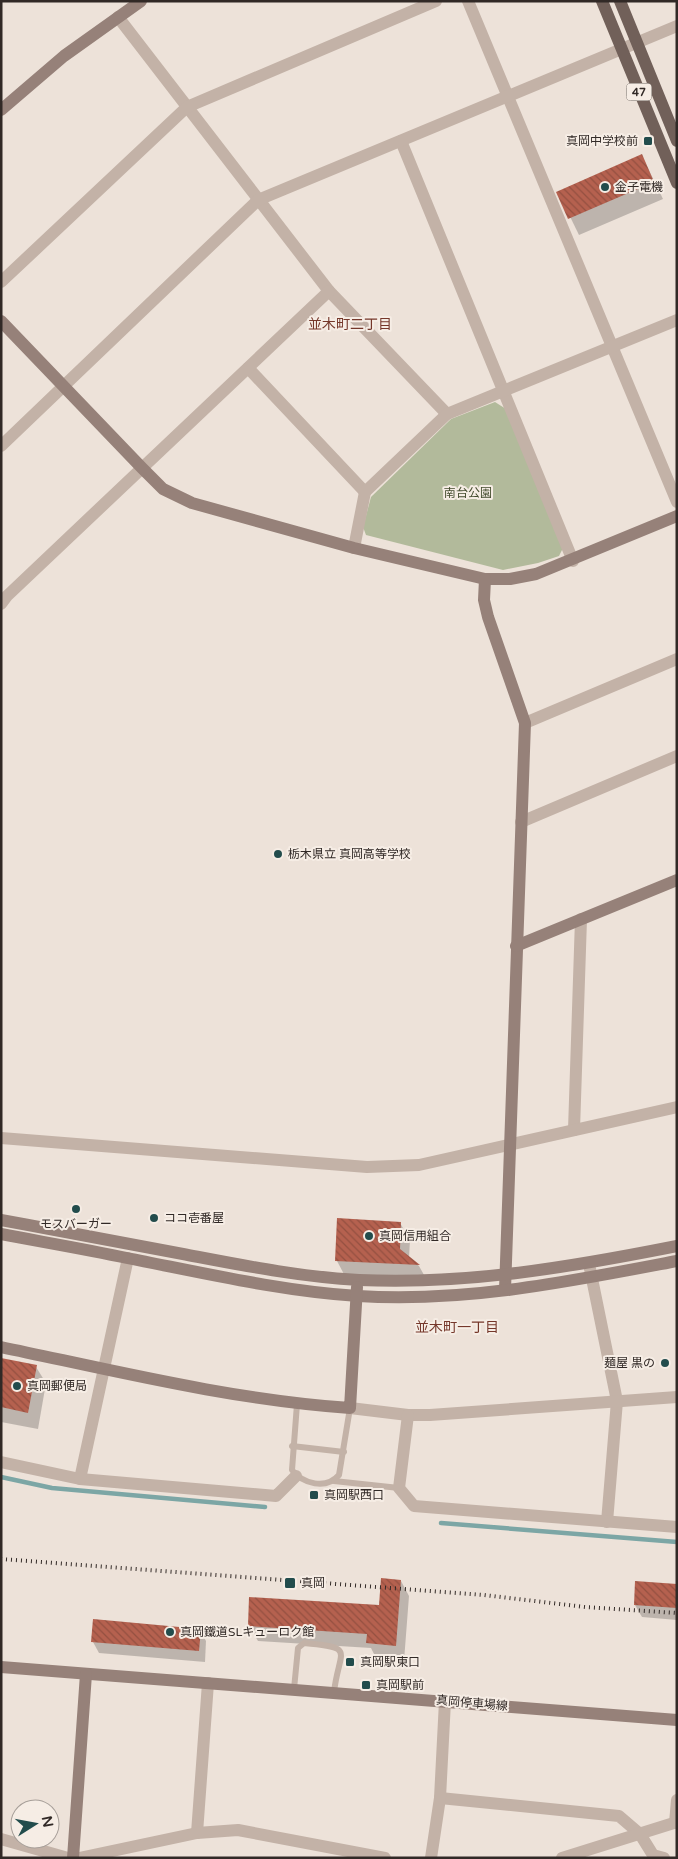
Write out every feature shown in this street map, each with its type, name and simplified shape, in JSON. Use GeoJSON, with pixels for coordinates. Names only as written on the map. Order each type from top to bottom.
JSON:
{"type":"FeatureCollection","features":[{"type":"Feature","properties":{"kind":"main road","name":"47"},"geometry":{"type":"LineString","coordinates":[[602,1],[677,183]]}},
{"type":"Feature","properties":{"kind":"main road","name":"47"},"geometry":{"type":"LineString","coordinates":[[620,1],[677,141]]}},
{"type":"Feature","properties":{"kind":"street"},"geometry":{"type":"LineString","coordinates":[[1,110],[64,56],[141,1]]}},
{"type":"Feature","properties":{"kind":"street"},"geometry":{"type":"LineString","coordinates":[[1,282],[187,107],[436,1]]}},
{"type":"Feature","properties":{"kind":"street"},"geometry":{"type":"LineString","coordinates":[[468,1],[677,502]]}},
{"type":"Feature","properties":{"kind":"street"},"geometry":{"type":"LineString","coordinates":[[118,16],[329,291],[447,414]]}},
{"type":"Feature","properties":{"kind":"street"},"geometry":{"type":"LineString","coordinates":[[1,446],[258,200],[677,26]]}},
{"type":"Feature","properties":{"kind":"street"},"geometry":{"type":"LineString","coordinates":[[401,141],[573,561]]}},
{"type":"Feature","properties":{"kind":"street"},"geometry":{"type":"LineString","coordinates":[[1,604],[7,596],[329,291]]}},
{"type":"Feature","properties":{"kind":"street"},"geometry":{"type":"LineString","coordinates":[[354,548],[365,492],[447,414],[677,320]]}},
{"type":"Feature","properties":{"kind":"street"},"geometry":{"type":"LineString","coordinates":[[1,321],[164,489],[192,503],[354,548],[485,579],[510,579],[536,574],[573,561],[677,516]]}},
{"type":"Feature","properties":{"kind":"street"},"geometry":{"type":"LineString","coordinates":[[248,368],[365,492]]}},
{"type":"Feature","properties":{"kind":"street"},"geometry":{"type":"LineString","coordinates":[[485,579],[484,600],[488,617],[525,723],[504,1290]]}},
{"type":"Feature","properties":{"kind":"street"},"geometry":{"type":"LineString","coordinates":[[525,723],[677,659]]}},
{"type":"Feature","properties":{"kind":"street"},"geometry":{"type":"LineString","coordinates":[[521,822],[677,756]]}},
{"type":"Feature","properties":{"kind":"street"},"geometry":{"type":"LineString","coordinates":[[516,946],[677,880]]}},
{"type":"Feature","properties":{"kind":"street"},"geometry":{"type":"LineString","coordinates":[[574,1130],[581,919]]}},
{"type":"Feature","properties":{"kind":"street"},"geometry":{"type":"LineString","coordinates":[[1,1138],[367,1167],[419,1165],[677,1107]]}},
{"type":"Feature","properties":{"kind":"street"},"geometry":{"type":"LineString","coordinates":[[1,1220],[263,1270],[356,1280],[439,1280],[505,1276],[590,1264],[677,1246]]}},
{"type":"Feature","properties":{"kind":"street"},"geometry":{"type":"LineString","coordinates":[[1,1234],[258,1284],[358,1296],[447,1295],[504,1290],[592,1277],[677,1261]]}},
{"type":"Feature","properties":{"kind":"street"},"geometry":{"type":"LineString","coordinates":[[80,1479],[128,1258]]}},
{"type":"Feature","properties":{"kind":"street"},"geometry":{"type":"LineString","coordinates":[[590,1264],[617,1401],[607,1522]]}},
{"type":"Feature","properties":{"kind":"street"},"geometry":{"type":"LineString","coordinates":[[350,1408],[358,1296],[356,1280]]}},
{"type":"Feature","properties":{"kind":"street"},"geometry":{"type":"LineString","coordinates":[[1,1347],[104,1369],[297,1404],[408,1415],[677,1397]]}},
{"type":"Feature","properties":{"kind":"street"},"geometry":{"type":"LineString","coordinates":[[408,1415],[399,1488],[414,1506],[677,1527]]}},
{"type":"Feature","properties":{"kind":"street"},"geometry":{"type":"LineString","coordinates":[[1,1462],[80,1479],[276,1496],[296,1476]]}},
{"type":"Feature","properties":{"kind":"street","name":"真岡停車場線"},"geometry":{"type":"LineString","coordinates":[[1,1667],[677,1720]]}},
{"type":"Feature","properties":{"kind":"street"},"geometry":{"type":"LineString","coordinates":[[73,1858],[86,1674]]}},
{"type":"Feature","properties":{"kind":"street"},"geometry":{"type":"LineString","coordinates":[[197,1833],[208,1683]]}},
{"type":"Feature","properties":{"kind":"street"},"geometry":{"type":"LineString","coordinates":[[431,1858],[440,1798],[445,1701]]}},
{"type":"Feature","properties":{"kind":"street"},"geometry":{"type":"LineString","coordinates":[[440,1798],[619,1816],[640,1834],[654,1855],[664,1858]]}},
{"type":"Feature","properties":{"kind":"street"},"geometry":{"type":"LineString","coordinates":[[562,1858],[676,1822],[677,1800]]}},
{"type":"Feature","properties":{"kind":"street"},"geometry":{"type":"LineString","coordinates":[[79,1858],[197,1833],[238,1830],[385,1858]]}},
{"type":"Feature","properties":{"kind":"street"},"geometry":{"type":"LineString","coordinates":[[1,1838],[68,1858]]}},
{"type":"Feature","properties":{"kind":"lane"},"geometry":{"type":"LineString","coordinates":[[297,1404],[292,1446],[292,1470],[296,1476],[312,1483],[334,1481],[399,1488]]}},
{"type":"Feature","properties":{"kind":"lane"},"geometry":{"type":"LineString","coordinates":[[334,1481],[339,1475],[350,1408]]}},
{"type":"Feature","properties":{"kind":"lane"},"geometry":{"type":"LineString","coordinates":[[292,1446],[344,1452]]}},
{"type":"Feature","properties":{"kind":"lane"},"geometry":{"type":"LineString","coordinates":[[294,1689],[298,1648],[304,1643],[335,1646],[340,1649],[342,1653],[341,1663],[336,1674],[334,1692]]}},
{"type":"Feature","properties":{"kind":"green space","name":"南台公園"},"geometry":{"type":"Polygon","coordinates":[[[495,402],[506,409],[563,548],[559,556],[538,563],[503,570],[366,535],[363,527],[371,497],[451,419],[495,402]]]}},
{"type":"Feature","properties":{"kind":"building","name":"金子電機"},"geometry":{"type":"Polygon","coordinates":[[[642,154],[654,182],[568,219],[556,192],[642,154]]]}},
{"type":"Feature","properties":{"kind":"building","name":"真岡信用組合"},"geometry":{"type":"Polygon","coordinates":[[[337,1218],[401,1222],[400,1249],[420,1265],[335,1261],[337,1218]]]}},
{"type":"Feature","properties":{"kind":"building","name":"真岡郵便局"},"geometry":{"type":"Polygon","coordinates":[[[1,1358],[37,1365],[28,1413],[1,1407],[1,1358]]]}},
{"type":"Feature","properties":{"kind":"building"},"geometry":{"type":"Polygon","coordinates":[[[381,1578],[401,1580],[396,1646],[366,1643],[367,1634],[248,1626],[249,1597],[379,1605],[381,1578]]]}},
{"type":"Feature","properties":{"kind":"building"},"geometry":{"type":"Polygon","coordinates":[[[635,1581],[677,1584],[677,1608],[634,1605],[635,1581]]]}},
{"type":"Feature","properties":{"kind":"building"},"geometry":{"type":"Polygon","coordinates":[[[93,1619],[201,1629],[199,1651],[91,1642],[93,1619]]]}},
{"type":"Feature","properties":{"kind":"waterway"},"geometry":{"type":"LineString","coordinates":[[1,1477],[52,1488],[265,1507]]}},
{"type":"Feature","properties":{"kind":"waterway"},"geometry":{"type":"LineString","coordinates":[[441,1523],[677,1542]]}},
{"type":"Feature","properties":{"kind":"railway"},"geometry":{"type":"LineString","coordinates":[[1,1559],[484,1595],[585,1607],[677,1613]]}},
{"type":"Feature","properties":{"kind":"place","name":"真岡中学校前"},"geometry":{"type":"Point","coordinates":[648,141]}},
{"type":"Feature","properties":{"kind":"place","name":"金子電機"},"geometry":{"type":"Point","coordinates":[605,187]}},
{"type":"Feature","properties":{"kind":"place","name":"栃木県立 真岡高等学校"},"geometry":{"type":"Point","coordinates":[278,854]}},
{"type":"Feature","properties":{"kind":"place","name":"モスバーガー"},"geometry":{"type":"Point","coordinates":[76,1209]}},
{"type":"Feature","properties":{"kind":"place","name":"ココ壱番屋"},"geometry":{"type":"Point","coordinates":[154,1218]}},
{"type":"Feature","properties":{"kind":"place","name":"真岡信用組合"},"geometry":{"type":"Point","coordinates":[369,1236]}},
{"type":"Feature","properties":{"kind":"place","name":"麺屋 黒の"},"geometry":{"type":"Point","coordinates":[665,1363]}},
{"type":"Feature","properties":{"kind":"place","name":"真岡郵便局"},"geometry":{"type":"Point","coordinates":[17,1386]}},
{"type":"Feature","properties":{"kind":"place","name":"真岡駅西口"},"geometry":{"type":"Point","coordinates":[314,1495]}},
{"type":"Feature","properties":{"kind":"place","name":"真岡"},"geometry":{"type":"Point","coordinates":[290,1583]}},
{"type":"Feature","properties":{"kind":"place","name":"真岡鐵道SLキューロク館"},"geometry":{"type":"Point","coordinates":[170,1632]}},
{"type":"Feature","properties":{"kind":"place","name":"真岡駅東口"},"geometry":{"type":"Point","coordinates":[350,1662]}},
{"type":"Feature","properties":{"kind":"place","name":"真岡駅前"},"geometry":{"type":"Point","coordinates":[366,1685]}},
{"type":"Feature","properties":{"kind":"district","name":"並木町二丁目"},"geometry":{"type":"Point","coordinates":[350,324]}},
{"type":"Feature","properties":{"kind":"district","name":"並木町一丁目"},"geometry":{"type":"Point","coordinates":[457,1327]}}]}
